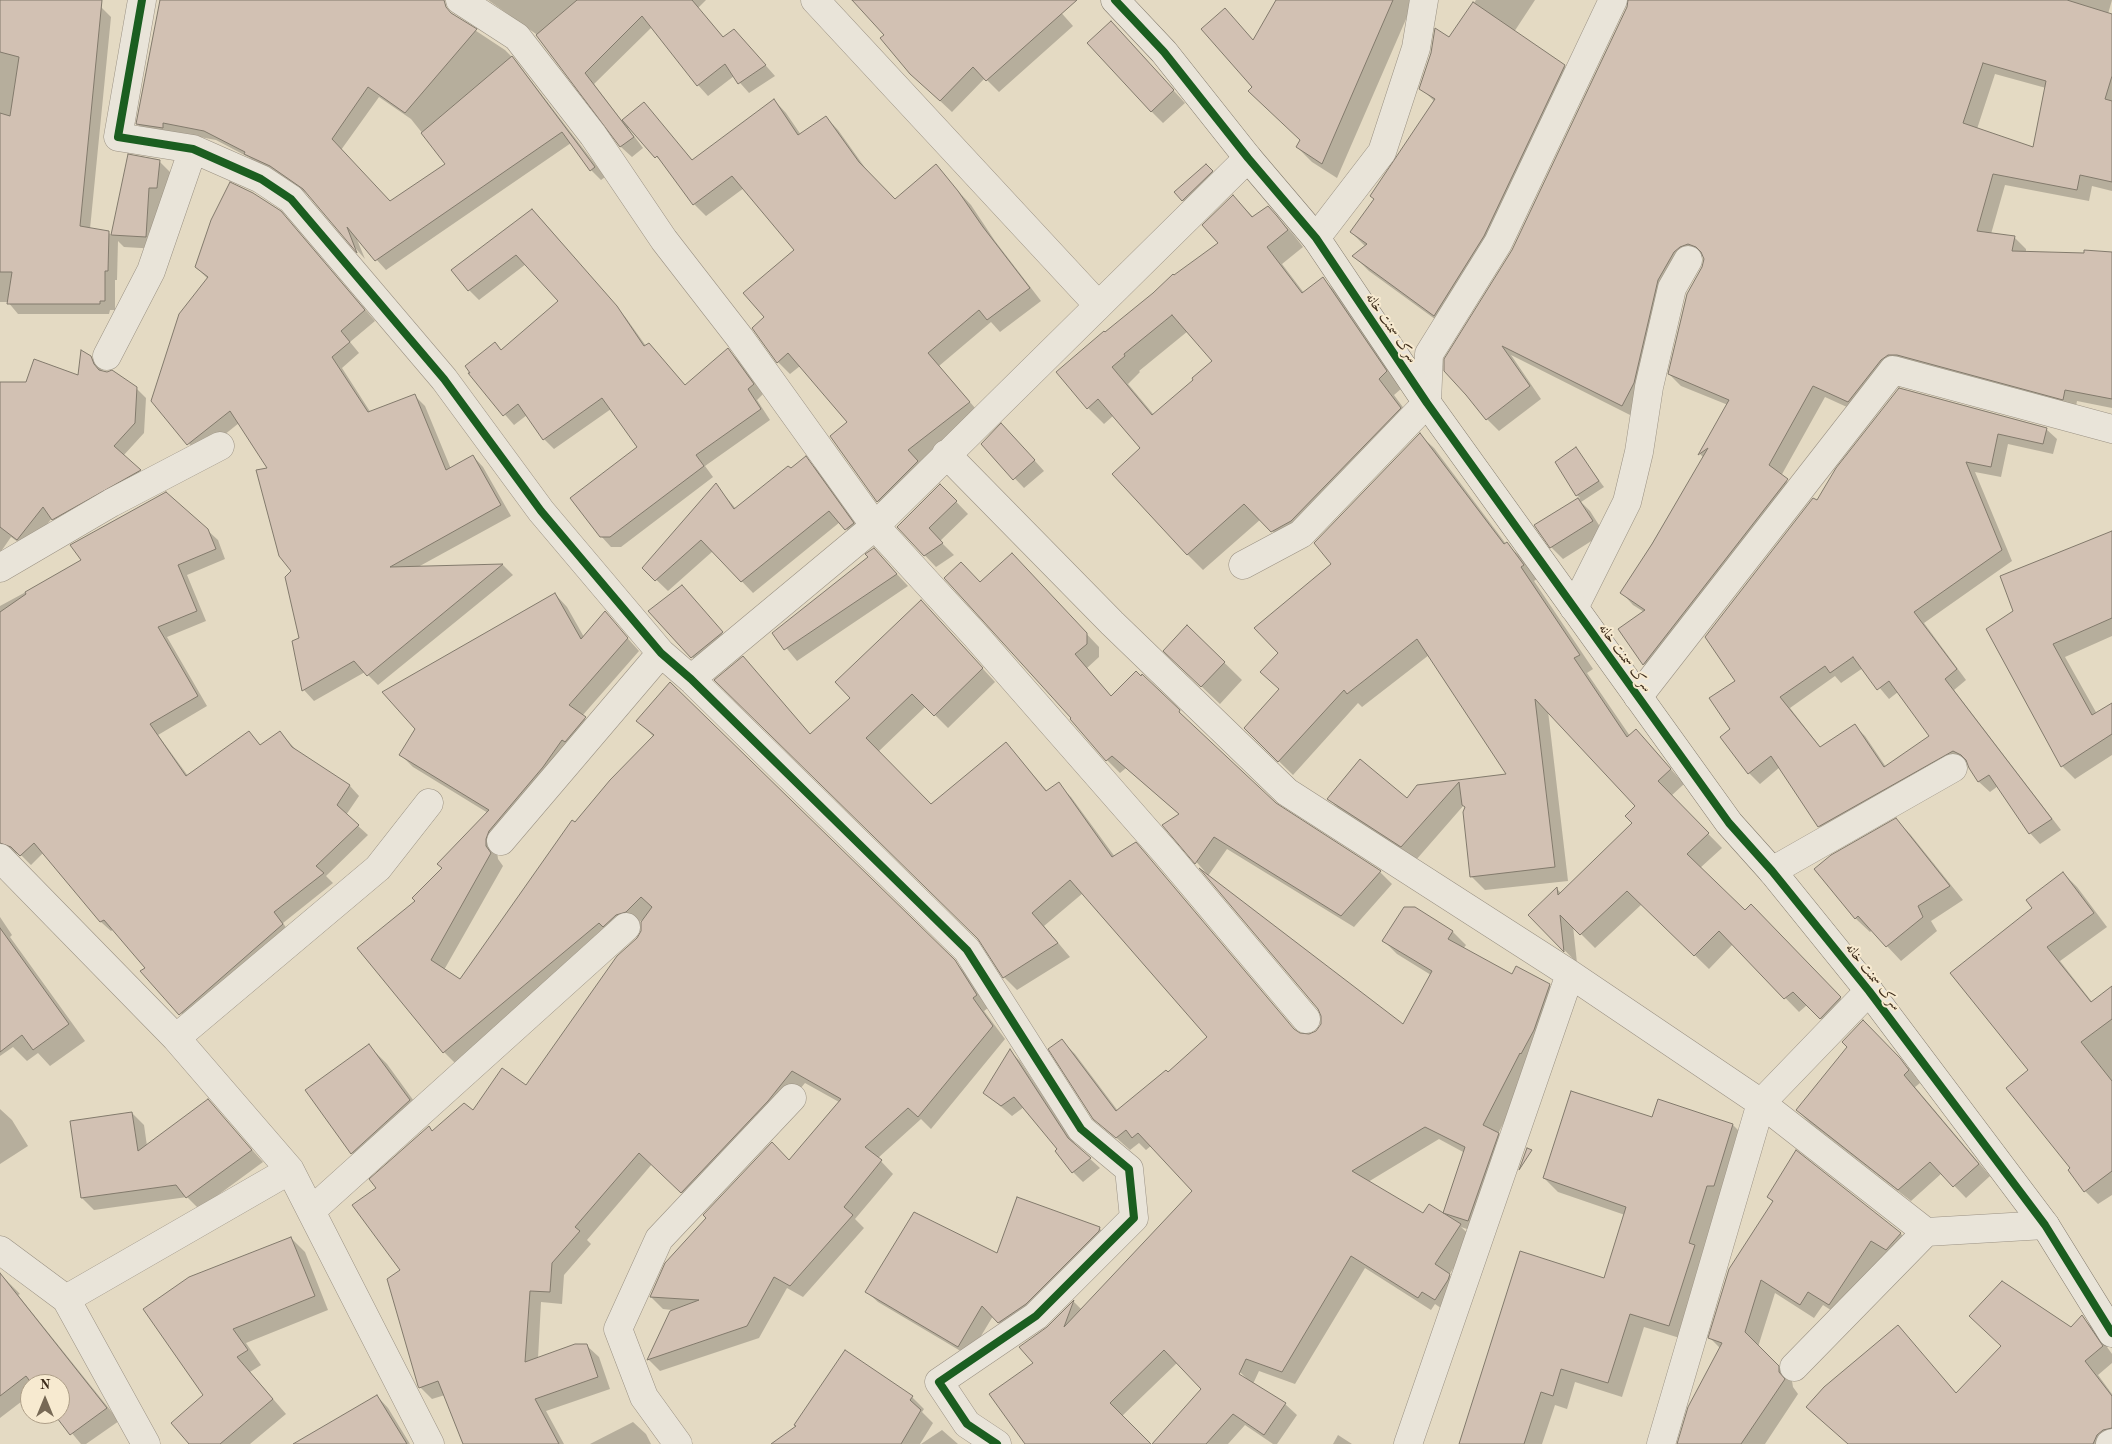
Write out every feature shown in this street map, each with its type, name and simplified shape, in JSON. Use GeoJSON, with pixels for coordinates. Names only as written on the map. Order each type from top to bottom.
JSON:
{"type":"FeatureCollection","features":[{"type":"Feature","properties":{"kind":"street"},"geometry":{"type":"LineString","coordinates":[[142,0],[118,137],[193,149],[261,179],[291,199],[444,379],[541,510],[661,653],[691,679],[966,950],[1080,1129],[1129,1168],[1134,1218],[1036,1316],[939,1382],[968,1424],[997,1444]]}},
{"type":"Feature","properties":{"kind":"street"},"geometry":{"type":"LineString","coordinates":[[460,0],[517,37],[593,135],[664,240],[740,338],[875,526],[975,635],[1153,838],[1306,1019]]}},
{"type":"Feature","properties":{"kind":"street"},"geometry":{"type":"LineString","coordinates":[[815,0],[1098,305]]}},
{"type":"Feature","properties":{"kind":"street","name":"سرک سمنت خانه"},"geometry":{"type":"LineString","coordinates":[[1116,0],[1164,52],[1248,158],[1316,238],[1427,403],[1729,823],[1772,871],[1869,991],[2045,1225],[2112,1333]]}},
{"type":"Feature","properties":{"kind":"street"},"geometry":{"type":"LineString","coordinates":[[1316,238],[1382,152],[1416,48],[1424,0]]}},
{"type":"Feature","properties":{"kind":"street"},"geometry":{"type":"LineString","coordinates":[[1243,565],[1301,534],[1427,403],[1429,354],[1498,243],[1613,0]]}},
{"type":"Feature","properties":{"kind":"street"},"geometry":{"type":"LineString","coordinates":[[107,356],[151,271],[193,149]]}},
{"type":"Feature","properties":{"kind":"street"},"geometry":{"type":"LineString","coordinates":[[691,679],[875,526],[1248,158]]}},
{"type":"Feature","properties":{"kind":"street"},"geometry":{"type":"LineString","coordinates":[[1574,608],[1627,502],[1640,452],[1650,387],[1672,288],[1688,260]]}},
{"type":"Feature","properties":{"kind":"street"},"geometry":{"type":"LineString","coordinates":[[1638,697],[1893,370],[2112,429]]}},
{"type":"Feature","properties":{"kind":"street"},"geometry":{"type":"LineString","coordinates":[[0,568],[111,503],[220,446]]}},
{"type":"Feature","properties":{"kind":"street"},"geometry":{"type":"LineString","coordinates":[[946,454],[1112,624],[1286,792],[1570,974],[1761,1103],[1926,1232],[2045,1225]]}},
{"type":"Feature","properties":{"kind":"street"},"geometry":{"type":"LineString","coordinates":[[500,841],[661,653]]}},
{"type":"Feature","properties":{"kind":"street"},"geometry":{"type":"LineString","coordinates":[[1772,871],[1953,768]]}},
{"type":"Feature","properties":{"kind":"street"},"geometry":{"type":"LineString","coordinates":[[176,1038],[378,868],[430,803]]}},
{"type":"Feature","properties":{"kind":"street"},"geometry":{"type":"LineString","coordinates":[[0,858],[176,1038],[290,1170],[430,1444]]}},
{"type":"Feature","properties":{"kind":"street"},"geometry":{"type":"LineString","coordinates":[[311,1211],[626,927]]}},
{"type":"Feature","properties":{"kind":"street"},"geometry":{"type":"LineString","coordinates":[[1408,1444],[1570,974]]}},
{"type":"Feature","properties":{"kind":"street"},"geometry":{"type":"LineString","coordinates":[[1661,1444],[1761,1103],[1869,991]]}},
{"type":"Feature","properties":{"kind":"street"},"geometry":{"type":"LineString","coordinates":[[678,1444],[644,1397],[618,1329],[659,1239],[792,1098]]}},
{"type":"Feature","properties":{"kind":"street"},"geometry":{"type":"LineString","coordinates":[[66,1299],[290,1170]]}},
{"type":"Feature","properties":{"kind":"street"},"geometry":{"type":"LineString","coordinates":[[1794,1367],[1926,1232]]}},
{"type":"Feature","properties":{"kind":"street"},"geometry":{"type":"LineString","coordinates":[[0,1250],[66,1299],[146,1444]]}},
{"type":"Feature","properties":{"kind":"building"},"geometry":{"type":"Polygon","coordinates":[[[0,0],[102,0],[80,226],[109,231],[108,271],[105,271],[105,301],[100,301],[100,304],[7,304],[12,272],[0,272],[0,113],[10,116],[19,57],[0,52],[0,0]]]}},
{"type":"Feature","properties":{"kind":"building"},"geometry":{"type":"Polygon","coordinates":[[[160,0],[444,0],[446,7],[451,13],[477,29],[405,113],[368,87],[332,139],[390,201],[445,164],[421,133],[512,56],[595,167],[590,171],[562,132],[375,261],[347,227],[357,253],[303,189],[270,166],[244,154],[245,152],[204,131],[163,123],[163,128],[136,124],[160,0]]]}},
{"type":"Feature","properties":{"kind":"building"},"geometry":{"type":"Polygon","coordinates":[[[577,0],[692,0],[723,37],[734,29],[766,65],[738,84],[725,64],[697,86],[642,16],[585,73],[634,137],[620,147],[536,35],[577,0]]]}},
{"type":"Feature","properties":{"kind":"building"},"geometry":{"type":"Polygon","coordinates":[[[852,0],[1077,0],[986,81],[973,67],[940,101],[910,74],[880,38],[884,35],[852,0]]]}},
{"type":"Feature","properties":{"kind":"building"},"geometry":{"type":"Polygon","coordinates":[[[1276,0],[1393,0],[1322,164],[1296,147],[1300,140],[1248,91],[1252,87],[1201,29],[1225,8],[1253,40],[1276,0]]]}},
{"type":"Feature","properties":{"kind":"building"},"geometry":{"type":"Polygon","coordinates":[[[1628,0],[2067,0],[2112,14],[2112,76],[2105,99],[2112,101],[2112,182],[2080,175],[2077,190],[1993,174],[1977,231],[2015,236],[2012,251],[2084,253],[2084,250],[2112,252],[2112,399],[2065,390],[2063,400],[1897,355],[1888,355],[1881,360],[1848,402],[1813,386],[1769,465],[1788,479],[1643,665],[1618,629],[1645,610],[1620,593],[1652,544],[1708,448],[1698,455],[1729,400],[1668,374],[1687,294],[1702,267],[1704,259],[1701,252],[1696,247],[1688,244],[1680,247],[1674,252],[1658,280],[1634,383],[1622,406],[1502,346],[1530,386],[1486,420],[1444,371],[1444,359],[1512,250],[1627,7],[1628,0]],[[1983,63],[1963,123],[2033,147],[2046,81],[1983,63]]]}},
{"type":"Feature","properties":{"kind":"building"},"geometry":{"type":"Polygon","coordinates":[[[1473,2],[1565,65],[1484,236],[1434,316],[1352,256],[1367,244],[1350,232],[1374,199],[1370,196],[1435,99],[1419,89],[1431,53],[1435,28],[1449,37],[1473,2]]]}},
{"type":"Feature","properties":{"kind":"building"},"geometry":{"type":"Polygon","coordinates":[[[1111,21],[1174,90],[1151,112],[1087,43],[1111,21]]]}},
{"type":"Feature","properties":{"kind":"building"},"geometry":{"type":"Polygon","coordinates":[[[774,99],[798,135],[826,116],[859,162],[895,199],[936,164],[1030,288],[987,320],[979,310],[928,353],[970,402],[908,450],[918,461],[877,502],[830,436],[847,422],[788,353],[777,363],[752,328],[764,317],[743,293],[794,250],[732,176],[693,205],[657,156],[655,158],[622,120],[644,102],[692,160],[774,99]]]}},
{"type":"Feature","properties":{"kind":"building"},"geometry":{"type":"Polygon","coordinates":[[[128,154],[160,160],[157,188],[149,188],[146,237],[111,235],[128,154]]]}},
{"type":"Feature","properties":{"kind":"building"},"geometry":{"type":"Polygon","coordinates":[[[1206,164],[1213,171],[1182,201],[1174,192],[1206,164]]]}},
{"type":"Feature","properties":{"kind":"building"},"geometry":{"type":"Polygon","coordinates":[[[230,182],[253,193],[281,211],[365,310],[341,331],[350,342],[332,357],[368,412],[415,394],[446,470],[473,455],[501,505],[390,567],[503,564],[367,676],[354,661],[302,691],[292,641],[299,638],[285,577],[291,571],[279,556],[256,470],[267,468],[230,411],[187,445],[151,401],[179,314],[208,277],[195,267],[211,220],[230,182]]]}},
{"type":"Feature","properties":{"kind":"building"},"geometry":{"type":"Polygon","coordinates":[[[1233,195],[1252,217],[1268,206],[1288,230],[1267,247],[1302,293],[1323,277],[1387,371],[1379,379],[1401,408],[1291,521],[1271,532],[1244,504],[1187,555],[1112,474],[1140,448],[1098,399],[1087,409],[1056,372],[1153,293],[1173,274],[1218,243],[1202,225],[1233,195]],[[1172,315],[1124,354],[1125,356],[1112,367],[1152,415],[1212,361],[1172,315]]]}},
{"type":"Feature","properties":{"kind":"building"},"geometry":{"type":"Polygon","coordinates":[[[532,209],[617,306],[644,346],[649,343],[685,385],[728,348],[754,384],[748,389],[761,409],[696,455],[704,466],[610,537],[600,537],[570,498],[637,447],[602,398],[543,440],[518,404],[503,416],[468,373],[470,373],[465,366],[495,342],[501,350],[558,301],[516,255],[468,291],[451,270],[532,209]]]}},
{"type":"Feature","properties":{"kind":"building"},"geometry":{"type":"Polygon","coordinates":[[[81,350],[91,356],[99,370],[107,372],[112,370],[137,387],[135,423],[114,446],[141,470],[52,520],[43,507],[17,540],[0,527],[0,382],[26,382],[34,359],[78,375],[81,350]]]}},
{"type":"Feature","properties":{"kind":"building"},"geometry":{"type":"Polygon","coordinates":[[[1899,388],[2047,428],[2043,444],[1998,434],[1991,467],[1966,462],[2002,550],[1914,612],[1957,669],[1945,679],[2052,819],[2029,834],[1989,775],[1978,782],[1966,760],[1953,751],[1818,827],[1771,756],[1748,774],[1720,737],[1730,729],[1709,698],[1735,681],[1705,637],[1813,498],[1817,500],[1836,468],[1899,388]],[[1853,657],[1830,673],[1825,666],[1780,697],[1820,747],[1855,724],[1884,767],[1929,736],[1889,681],[1877,690],[1853,657]]]}},
{"type":"Feature","properties":{"kind":"building"},"geometry":{"type":"Polygon","coordinates":[[[1001,423],[1035,460],[1013,480],[981,444],[1001,423]]]}},
{"type":"Feature","properties":{"kind":"building"},"geometry":{"type":"Polygon","coordinates":[[[1420,433],[1504,544],[1507,542],[1524,565],[1521,567],[1580,655],[1574,658],[1627,737],[1636,729],[1671,769],[1658,781],[1709,833],[1687,854],[1745,910],[1751,904],[1841,997],[1820,1019],[1793,992],[1784,999],[1719,931],[1694,956],[1627,891],[1580,935],[1560,915],[1564,952],[1528,915],[1557,887],[1558,895],[1632,823],[1625,816],[1635,806],[1535,699],[1555,867],[1470,877],[1463,812],[1465,807],[1462,805],[1459,782],[1401,847],[1327,799],[1360,759],[1407,798],[1417,785],[1506,774],[1417,639],[1347,694],[1344,690],[1278,762],[1244,728],[1279,689],[1260,672],[1278,653],[1254,628],[1331,564],[1314,543],[1420,433]]]}},
{"type":"Feature","properties":{"kind":"building"},"geometry":{"type":"Polygon","coordinates":[[[1576,447],[1599,481],[1576,496],[1555,462],[1576,447]]]}},
{"type":"Feature","properties":{"kind":"building"},"geometry":{"type":"Polygon","coordinates":[[[806,456],[854,523],[845,530],[829,511],[741,582],[701,540],[655,581],[642,568],[716,483],[734,509],[788,466],[791,468],[806,456]]]}},
{"type":"Feature","properties":{"kind":"building"},"geometry":{"type":"Polygon","coordinates":[[[940,484],[957,501],[929,528],[943,543],[924,556],[897,527],[940,484]]]}},
{"type":"Feature","properties":{"kind":"building"},"geometry":{"type":"Polygon","coordinates":[[[166,492],[208,529],[216,549],[178,565],[197,611],[158,627],[198,696],[150,724],[186,776],[249,731],[260,745],[280,731],[292,747],[350,785],[337,805],[359,825],[316,866],[324,873],[274,912],[283,924],[179,1015],[140,971],[145,968],[104,920],[100,922],[34,843],[20,856],[11,847],[0,843],[0,612],[26,594],[25,592],[81,560],[70,545],[166,492]]]}},
{"type":"Feature","properties":{"kind":"building"},"geometry":{"type":"Polygon","coordinates":[[[1578,498],[1593,521],[1550,548],[1534,525],[1578,498]]]}},
{"type":"Feature","properties":{"kind":"building"},"geometry":{"type":"Polygon","coordinates":[[[2112,531],[2112,618],[2053,644],[2092,715],[2112,703],[2112,734],[2061,767],[1986,629],[2013,611],[2000,576],[2112,531]]]}},
{"type":"Feature","properties":{"kind":"building"},"geometry":{"type":"Polygon","coordinates":[[[874,548],[897,574],[784,650],[772,633],[868,557],[865,554],[874,548]]]}},
{"type":"Feature","properties":{"kind":"building"},"geometry":{"type":"Polygon","coordinates":[[[1012,553],[1087,633],[1087,644],[1075,654],[1111,696],[1136,671],[1141,676],[1142,674],[1180,710],[1179,712],[1276,803],[1381,871],[1341,916],[1214,837],[1195,864],[1162,825],[1179,814],[1112,756],[1106,761],[1071,718],[944,578],[961,562],[980,582],[1012,553]]]}},
{"type":"Feature","properties":{"kind":"building"},"geometry":{"type":"Polygon","coordinates":[[[682,585],[723,632],[691,658],[648,611],[682,585]]]}},
{"type":"Feature","properties":{"kind":"building"},"geometry":{"type":"Polygon","coordinates":[[[555,593],[581,639],[605,611],[628,638],[569,705],[586,717],[565,742],[562,740],[543,767],[489,831],[486,846],[491,853],[431,960],[460,979],[572,820],[575,822],[610,780],[654,735],[636,721],[670,682],[955,960],[977,995],[973,998],[993,1026],[918,1117],[908,1108],[865,1147],[882,1160],[844,1207],[853,1215],[790,1286],[774,1277],[747,1326],[647,1360],[670,1311],[699,1300],[650,1297],[665,1263],[706,1218],[703,1215],[772,1142],[789,1160],[841,1099],[792,1071],[768,1101],[681,1193],[639,1153],[575,1227],[580,1231],[552,1263],[550,1292],[530,1291],[525,1362],[575,1344],[587,1344],[598,1377],[535,1399],[559,1444],[463,1444],[438,1381],[419,1388],[418,1386],[387,1279],[400,1270],[352,1205],[376,1188],[369,1179],[429,1126],[432,1131],[464,1103],[473,1110],[502,1068],[526,1085],[617,956],[637,938],[641,931],[641,922],[652,907],[641,897],[626,912],[616,915],[603,927],[599,923],[443,1053],[357,948],[415,901],[412,898],[442,868],[437,864],[489,810],[399,755],[415,729],[382,692],[555,593]]]}},
{"type":"Feature","properties":{"kind":"building"},"geometry":{"type":"Polygon","coordinates":[[[921,600],[983,668],[934,716],[912,694],[866,738],[931,804],[1006,742],[1046,791],[1059,782],[1112,857],[1136,842],[1294,1029],[1300,1033],[1309,1034],[1316,1031],[1321,1024],[1321,1016],[1318,1009],[1199,868],[1403,1024],[1432,971],[1382,941],[1404,907],[1415,907],[1453,931],[1448,939],[1512,974],[1516,966],[1550,984],[1534,1030],[1483,1125],[1499,1133],[1468,1221],[1444,1213],[1461,1224],[1435,1264],[1450,1274],[1448,1280],[1435,1300],[1422,1292],[1418,1298],[1351,1256],[1282,1372],[1246,1359],[1239,1374],[1286,1403],[1264,1435],[1233,1414],[1206,1444],[1152,1444],[1201,1389],[1164,1350],[1110,1403],[1151,1444],[1025,1444],[989,1394],[1033,1363],[1019,1347],[1047,1327],[1074,1300],[1064,1327],[1192,1191],[1138,1133],[1132,1138],[1126,1130],[1116,1138],[1093,1119],[1048,1049],[1062,1039],[1116,1111],[1166,1070],[1168,1072],[1207,1037],[1070,880],[1032,913],[1058,943],[1003,978],[978,939],[714,680],[743,656],[810,734],[850,698],[835,682],[921,600]],[[1425,1127],[1352,1171],[1423,1213],[1429,1204],[1443,1213],[1465,1147],[1425,1127]]]}},
{"type":"Feature","properties":{"kind":"building"},"geometry":{"type":"Polygon","coordinates":[[[1187,625],[1225,662],[1201,687],[1163,651],[1187,625]]]}},
{"type":"Feature","properties":{"kind":"building"},"geometry":{"type":"Polygon","coordinates":[[[1896,818],[1950,886],[1918,906],[1923,917],[1886,947],[1858,916],[1855,919],[1814,869],[1831,855],[1896,818]]]}},
{"type":"Feature","properties":{"kind":"building"},"geometry":{"type":"Polygon","coordinates":[[[2063,872],[2094,913],[2047,947],[2091,1002],[2112,986],[2112,1019],[2081,1042],[2112,1081],[2112,1171],[2084,1192],[2068,1170],[2070,1168],[2006,1088],[2028,1070],[1950,973],[2032,908],[2026,900],[2063,872]]]}},
{"type":"Feature","properties":{"kind":"building"},"geometry":{"type":"Polygon","coordinates":[[[0,928],[69,1024],[33,1050],[22,1035],[0,1052],[0,928]]]}},
{"type":"Feature","properties":{"kind":"building"},"geometry":{"type":"Polygon","coordinates":[[[1863,1020],[1900,1058],[1909,1070],[1904,1075],[1979,1164],[1953,1187],[1930,1162],[1898,1190],[1796,1110],[1847,1047],[1842,1042],[1863,1020]]]}},
{"type":"Feature","properties":{"kind":"building"},"geometry":{"type":"Polygon","coordinates":[[[369,1044],[410,1100],[351,1154],[305,1090],[369,1044]]]}},
{"type":"Feature","properties":{"kind":"building"},"geometry":{"type":"Polygon","coordinates":[[[1010,1049],[1068,1138],[1091,1158],[1072,1173],[1055,1151],[1057,1149],[1014,1097],[1001,1106],[983,1093],[1010,1049]]]}},
{"type":"Feature","properties":{"kind":"building"},"geometry":{"type":"Polygon","coordinates":[[[1571,1091],[1652,1117],[1658,1099],[1733,1124],[1714,1186],[1707,1186],[1689,1243],[1695,1245],[1669,1326],[1630,1314],[1608,1383],[1561,1369],[1553,1396],[1541,1392],[1524,1444],[1459,1444],[1520,1251],[1604,1278],[1626,1207],[1543,1178],[1571,1091]]]}},
{"type":"Feature","properties":{"kind":"building"},"geometry":{"type":"Polygon","coordinates":[[[208,1099],[252,1150],[186,1198],[176,1185],[81,1198],[70,1121],[132,1112],[138,1151],[208,1099]]]}},
{"type":"Feature","properties":{"kind":"building"},"geometry":{"type":"Polygon","coordinates":[[[1527,1148],[1532,1150],[1519,1170],[1527,1148]]]}},
{"type":"Feature","properties":{"kind":"building"},"geometry":{"type":"Polygon","coordinates":[[[1796,1150],[1901,1233],[1886,1250],[1871,1241],[1829,1305],[1808,1292],[1800,1305],[1761,1280],[1745,1332],[1779,1366],[1779,1372],[1785,1379],[1741,1444],[1677,1444],[1688,1407],[1722,1343],[1708,1338],[1729,1269],[1773,1201],[1767,1197],[1796,1150]]]}},
{"type":"Feature","properties":{"kind":"building"},"geometry":{"type":"Polygon","coordinates":[[[1017,1197],[1100,1227],[1099,1231],[1026,1304],[998,1323],[982,1306],[958,1347],[865,1292],[914,1212],[997,1253],[1017,1197]]]}},
{"type":"Feature","properties":{"kind":"building"},"geometry":{"type":"Polygon","coordinates":[[[291,1237],[315,1296],[233,1329],[248,1350],[237,1357],[273,1399],[220,1444],[189,1444],[171,1423],[203,1395],[143,1309],[189,1277],[291,1237]]]}},
{"type":"Feature","properties":{"kind":"building"},"geometry":{"type":"Polygon","coordinates":[[[0,1273],[107,1408],[70,1435],[62,1424],[70,1424],[70,1374],[20,1374],[20,1381],[0,1396],[0,1273]]]}},
{"type":"Feature","properties":{"kind":"building"},"geometry":{"type":"Polygon","coordinates":[[[2002,1281],[2071,1327],[2082,1315],[2103,1346],[2085,1361],[2112,1396],[2112,1428],[2103,1430],[2097,1435],[2093,1444],[1848,1444],[1806,1407],[1824,1387],[1898,1325],[1956,1393],[2001,1346],[1969,1316],[2002,1281]]]}},
{"type":"Feature","properties":{"kind":"building"},"geometry":{"type":"Polygon","coordinates":[[[845,1350],[913,1396],[910,1400],[921,1410],[901,1444],[771,1444],[796,1426],[794,1425],[845,1350]]]}},
{"type":"Feature","properties":{"kind":"building"},"geometry":{"type":"Polygon","coordinates":[[[377,1395],[407,1444],[293,1444],[377,1395]]]}},
{"type":"Feature","properties":{"kind":"cycle path"},"geometry":{"type":"LineString","coordinates":[[142,0],[118,137],[193,149],[261,179],[291,199],[444,379],[541,511],[661,653],[691,679],[967,950],[1081,1129],[1129,1169],[1134,1218],[1036,1316],[939,1382],[967,1424],[997,1444]]}},
{"type":"Feature","properties":{"kind":"cycle path"},"geometry":{"type":"LineString","coordinates":[[1115,0],[1164,52],[1248,158],[1316,238],[1427,403],[1729,823],[1772,871],[1869,991],[2045,1225],[2112,1333]]}}]}
